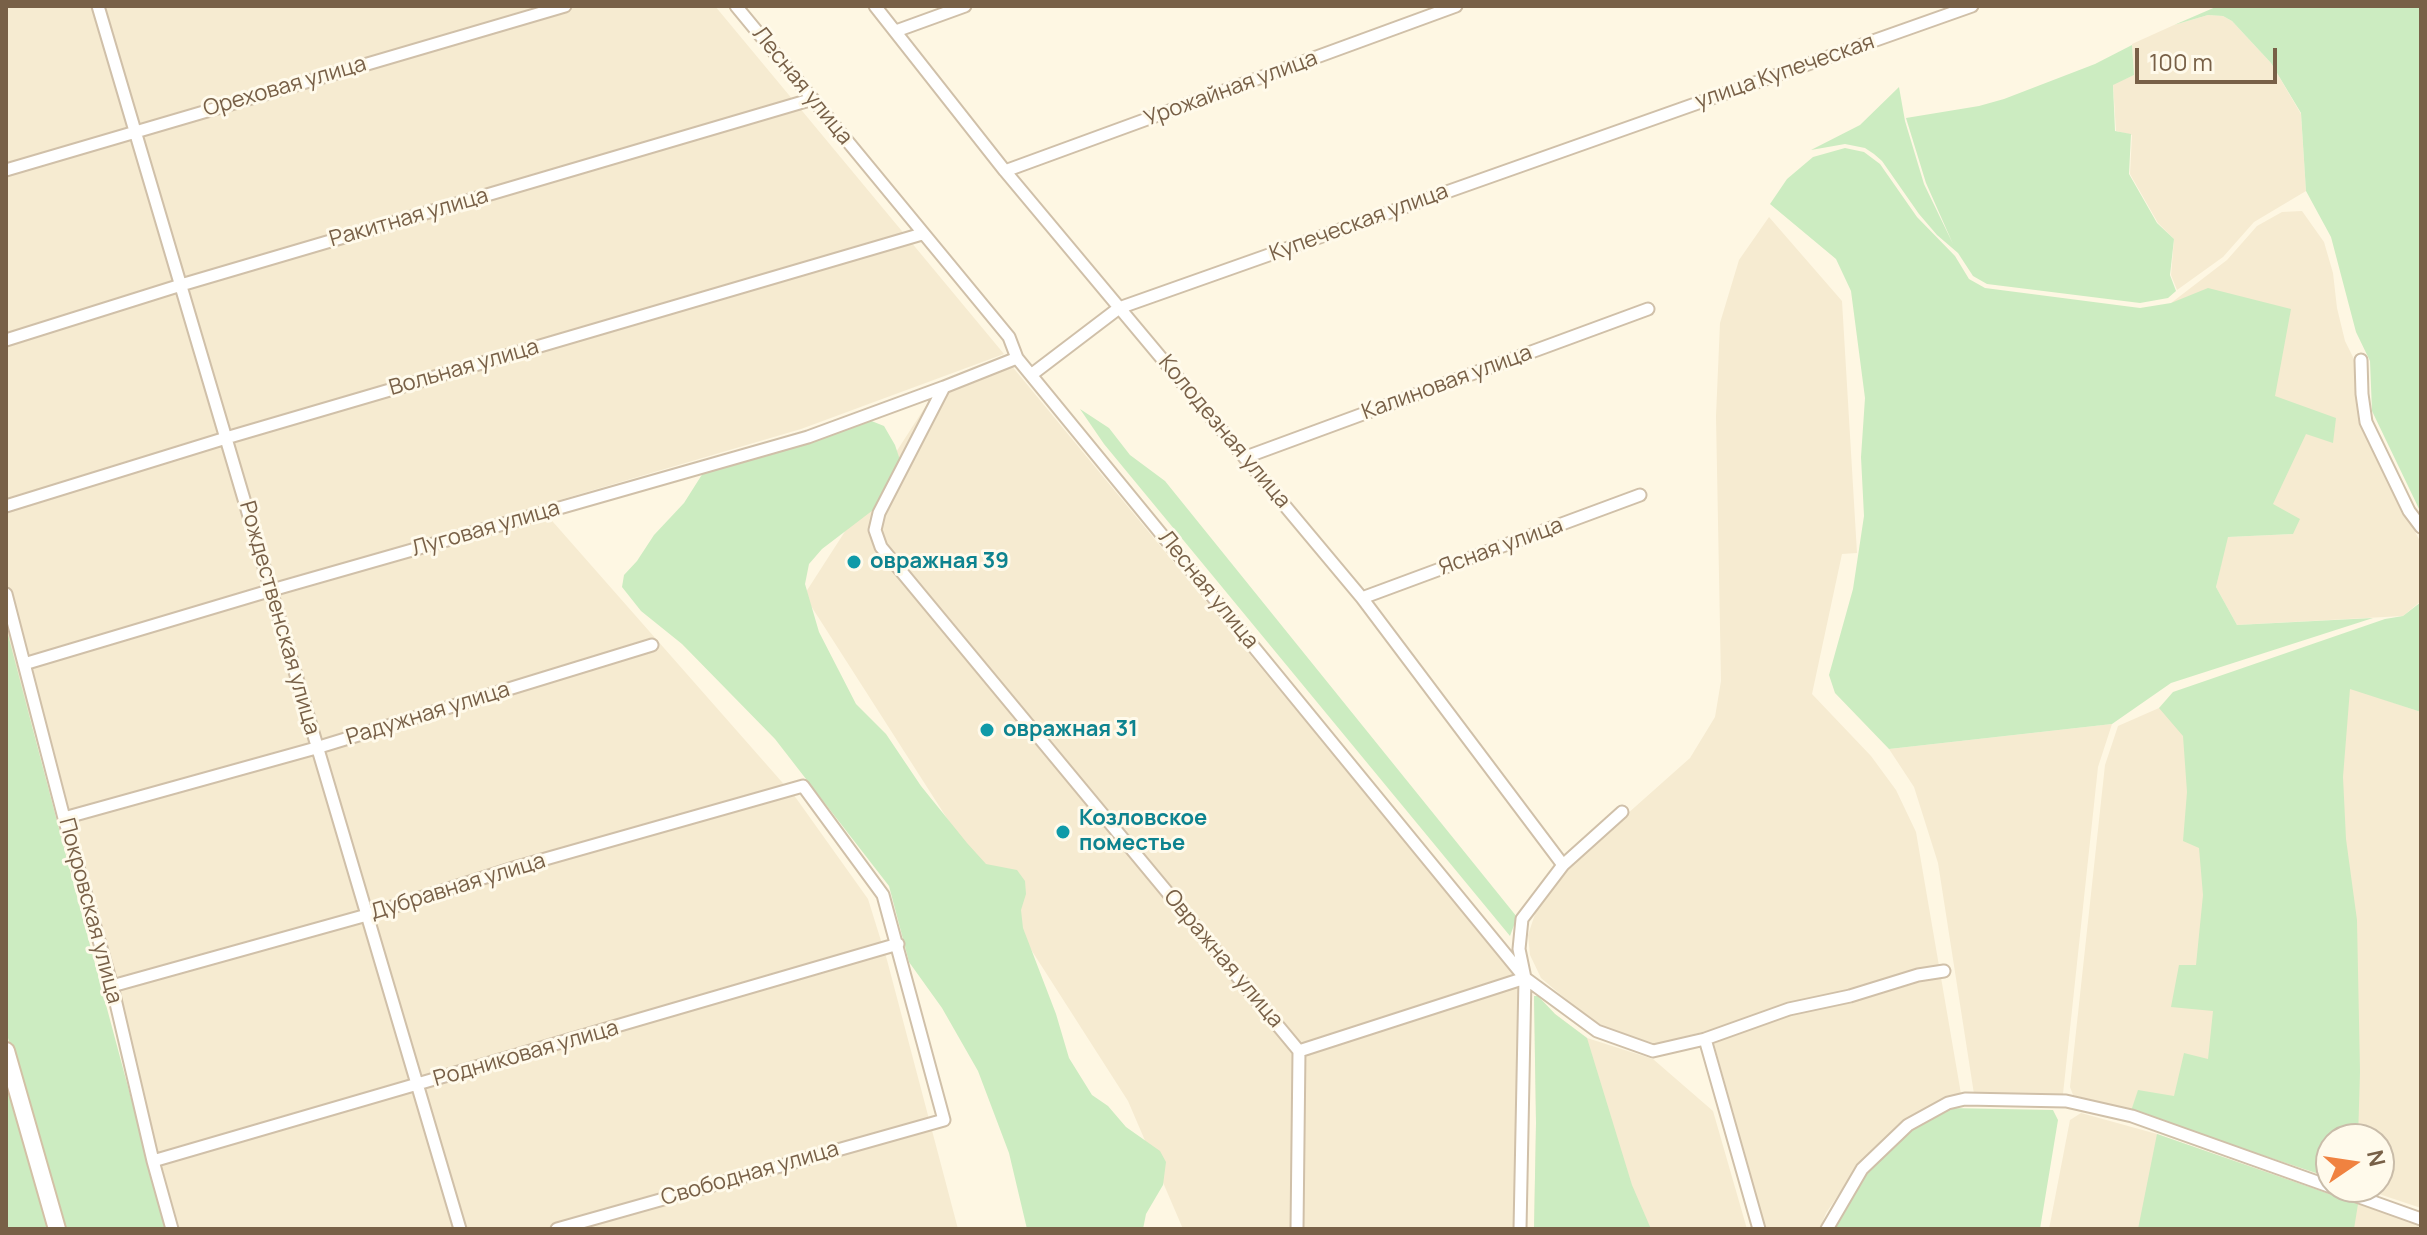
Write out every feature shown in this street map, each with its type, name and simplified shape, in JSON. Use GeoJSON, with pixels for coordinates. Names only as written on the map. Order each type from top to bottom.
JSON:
{"type":"FeatureCollection","features":[{"type":"Feature","properties":{"kind":"main road"},"geometry":{"type":"LineString","coordinates":[[6,1051],[57,1229]]}},
{"type":"Feature","properties":{"kind":"street","name":"Рождественская улица"},"geometry":{"type":"LineString","coordinates":[[98,6],[460,1229]]}},
{"type":"Feature","properties":{"kind":"street","name":"Ореховая улица"},"geometry":{"type":"LineString","coordinates":[[6,170],[565,6]]}},
{"type":"Feature","properties":{"kind":"street","name":"Лесная улица"},"geometry":{"type":"LineString","coordinates":[[736,6],[1009,337],[1017,358],[1525,978],[1597,1031],[1653,1051],[1705,1039],[1789,1009],[1944,971]]}},
{"type":"Feature","properties":{"kind":"street","name":"Колодезная улица"},"geometry":{"type":"LineString","coordinates":[[875,6],[1005,171],[1362,598],[1563,865]]}},
{"type":"Feature","properties":{"kind":"street"},"geometry":{"type":"LineString","coordinates":[[896,31],[965,6]]}},
{"type":"Feature","properties":{"kind":"street","name":"Урожайная улица"},"geometry":{"type":"LineString","coordinates":[[1005,171],[1456,6]]}},
{"type":"Feature","properties":{"kind":"street","name":"улица Купеческая"},"geometry":{"type":"LineString","coordinates":[[1598,138],[1972,6]]}},
{"type":"Feature","properties":{"kind":"street","name":"Ракитная улица"},"geometry":{"type":"LineString","coordinates":[[6,340],[181,285],[813,99]]}},
{"type":"Feature","properties":{"kind":"street","name":"Купеческая улица"},"geometry":{"type":"LineString","coordinates":[[1031,375],[1119,308],[1598,138]]}},
{"type":"Feature","properties":{"kind":"street","name":"Вольная улица"},"geometry":{"type":"LineString","coordinates":[[6,506],[226,438],[922,234]]}},
{"type":"Feature","properties":{"kind":"street","name":"Калиновая улица"},"geometry":{"type":"LineString","coordinates":[[1246,457],[1648,309]]}},
{"type":"Feature","properties":{"kind":"street"},"geometry":{"type":"LineString","coordinates":[[944,387],[1017,358]]}},
{"type":"Feature","properties":{"kind":"street"},"geometry":{"type":"LineString","coordinates":[[2361,360],[2366,422],[2409,511],[2421,527]]}},
{"type":"Feature","properties":{"kind":"street","name":"Луговая улица"},"geometry":{"type":"LineString","coordinates":[[24,664],[808,437],[944,387]]}},
{"type":"Feature","properties":{"kind":"street","name":"Овражная улица"},"geometry":{"type":"LineString","coordinates":[[944,387],[879,513],[875,530],[881,547],[1299,1051]]}},
{"type":"Feature","properties":{"kind":"street","name":"Ясная улица"},"geometry":{"type":"LineString","coordinates":[[1362,598],[1640,495]]}},
{"type":"Feature","properties":{"kind":"street","name":"Покровская улица"},"geometry":{"type":"LineString","coordinates":[[6,594],[64,818],[112,986],[172,1229]]}},
{"type":"Feature","properties":{"kind":"street","name":"Радужная улица"},"geometry":{"type":"LineString","coordinates":[[64,818],[316,748],[652,645]]}},
{"type":"Feature","properties":{"kind":"street","name":"Дубравная улица"},"geometry":{"type":"LineString","coordinates":[[112,986],[367,915],[517,867],[803,786],[883,895],[898,944]]}},
{"type":"Feature","properties":{"kind":"street"},"geometry":{"type":"LineString","coordinates":[[1520,1229],[1525,978],[1519,949],[1522,919],[1563,865],[1622,812]]}},
{"type":"Feature","properties":{"kind":"street","name":"Родниковая улица"},"geometry":{"type":"LineString","coordinates":[[153,1161],[898,944]]}},
{"type":"Feature","properties":{"kind":"street","name":"Свободная улица"},"geometry":{"type":"LineString","coordinates":[[557,1229],[944,1120],[898,944]]}},
{"type":"Feature","properties":{"kind":"street"},"geometry":{"type":"LineString","coordinates":[[1297,1229],[1299,1051],[1525,978]]}},
{"type":"Feature","properties":{"kind":"street"},"geometry":{"type":"LineString","coordinates":[[1705,1039],[1759,1229]]}},
{"type":"Feature","properties":{"kind":"street"},"geometry":{"type":"LineString","coordinates":[[1827,1229],[1862,1169],[1908,1125],[1948,1103],[1965,1099],[2066,1101],[2132,1116],[2421,1219]]}},
{"type":"Feature","properties":{"kind":"shaded area"},"geometry":{"type":"Polygon","coordinates":[[[6,6],[715,6],[1004,354],[801,429],[539,506],[796,798],[868,899],[958,1229],[177,1229],[6,635],[6,6]]]}},
{"type":"Feature","properties":{"kind":"shaded area"},"geometry":{"type":"Polygon","coordinates":[[[2208,15],[2223,16],[2232,21],[2271,63],[2301,114],[2306,191],[2254,222],[2223,257],[2177,290],[2171,275],[2174,239],[2158,223],[2130,174],[2132,135],[2116,131],[2113,84],[2134,75],[2132,44],[2174,25],[2208,15]]]}},
{"type":"Feature","properties":{"kind":"shaded area"},"geometry":{"type":"Polygon","coordinates":[[[2302,211],[2324,242],[2333,273],[2345,341],[2359,378],[2364,428],[2379,464],[2421,543],[2421,601],[2403,616],[2237,625],[2216,587],[2227,537],[2293,534],[2141,429],[2171,303],[2227,260],[2257,226],[2282,212],[2302,211]]]}},
{"type":"Feature","properties":{"kind":"shaded area"},"geometry":{"type":"Polygon","coordinates":[[[1769,217],[1842,301],[1857,553],[1842,554],[1812,694],[1871,756],[1896,790],[1916,832],[1961,1094],[1946,1096],[1906,1121],[1859,1165],[1826,1213],[1820,1229],[1766,1229],[1710,1030],[1656,1044],[1613,1031],[1587,1017],[1541,978],[1530,955],[1528,935],[1539,902],[1572,863],[1690,758],[1715,717],[1721,681],[1716,416],[1720,323],[1739,260],[1769,217]]]}},
{"type":"Feature","properties":{"kind":"shaded area"},"geometry":{"type":"Polygon","coordinates":[[[1011,365],[1521,983],[1516,1229],[1183,1229],[1128,1101],[804,595],[929,401],[1011,365]]]}},
{"type":"Feature","properties":{"kind":"shaded area"},"geometry":{"type":"Polygon","coordinates":[[[2278,678],[2350,688],[2421,712],[2421,1208],[2395,1199],[2395,1123],[2315,1123],[2315,1173],[2131,1111],[2073,1095],[2070,1087],[2105,765],[2118,726],[2159,708],[2278,678]]]}},
{"type":"Feature","properties":{"kind":"shaded area"},"geometry":{"type":"Polygon","coordinates":[[[2112,724],[2098,767],[2063,1094],[1974,1094],[1938,863],[1914,787],[1889,749],[2112,724]]]}},
{"type":"Feature","properties":{"kind":"shaded area"},"geometry":{"type":"Polygon","coordinates":[[[1534,996],[1538,996],[1555,1014],[1587,1038],[1653,1059],[1713,1111],[1747,1229],[1534,1229],[1534,996]]]}},
{"type":"Feature","properties":{"kind":"shaded area"},"geometry":{"type":"Polygon","coordinates":[[[2081,1113],[2157,1134],[2315,1189],[2315,1203],[2355,1203],[2421,1226],[2421,1229],[2049,1229],[2070,1120],[2081,1113]]]}},
{"type":"Feature","properties":{"kind":"green space"},"geometry":{"type":"Polygon","coordinates":[[[2218,6],[2421,6],[2421,513],[2372,411],[2370,361],[2356,332],[2331,237],[2306,191],[2301,113],[2271,63],[2232,21],[2223,16],[2208,15],[2174,25],[2218,6]]]}},
{"type":"Feature","properties":{"kind":"green space"},"geometry":{"type":"Polygon","coordinates":[[[2132,45],[2134,75],[2113,85],[2115,131],[2131,134],[2129,174],[2157,223],[2174,239],[2170,275],[2176,291],[2168,298],[2140,303],[1987,284],[1973,276],[1958,253],[1937,235],[1874,154],[1865,148],[1845,144],[1811,150],[1860,125],[1899,87],[1905,121],[1924,184],[1953,244],[1926,183],[1906,118],[2004,99],[2095,64],[2132,45]]]}},
{"type":"Feature","properties":{"kind":"green space"},"geometry":{"type":"Polygon","coordinates":[[[1845,148],[1864,152],[1880,164],[1917,217],[1955,256],[1969,279],[1985,288],[2140,308],[2171,303],[2208,288],[2291,309],[2275,396],[2336,418],[2333,443],[2306,434],[2273,504],[2300,519],[2293,534],[2228,537],[2216,587],[2237,625],[2373,618],[2171,683],[2112,724],[1889,749],[1835,693],[1829,675],[1853,589],[1864,516],[1861,457],[1865,398],[1851,291],[1836,259],[1770,204],[1787,179],[1813,157],[1845,148]]]}},
{"type":"Feature","properties":{"kind":"green space"},"geometry":{"type":"Polygon","coordinates":[[[1080,409],[1109,428],[1130,455],[1165,481],[1517,917],[1510,936],[1104,444],[1080,409]]]}},
{"type":"Feature","properties":{"kind":"green space"},"geometry":{"type":"Polygon","coordinates":[[[869,420],[884,426],[900,460],[877,507],[822,549],[809,564],[805,584],[819,632],[856,704],[886,734],[921,786],[967,843],[986,864],[1017,870],[1025,881],[1026,894],[1021,910],[1023,928],[1056,1014],[1069,1058],[1092,1095],[1108,1106],[1126,1127],[1160,1151],[1166,1162],[1163,1185],[1146,1214],[1143,1229],[1027,1229],[1009,1153],[978,1071],[942,1008],[909,962],[889,886],[775,739],[682,644],[641,611],[622,587],[624,575],[654,535],[684,503],[703,473],[751,455],[794,448],[836,429],[869,420]]]}},
{"type":"Feature","properties":{"kind":"green space"},"geometry":{"type":"Polygon","coordinates":[[[2421,602],[2421,712],[2350,689],[2343,777],[2346,839],[2357,920],[2358,1123],[2315,1123],[2315,1173],[2131,1111],[2138,1090],[2174,1096],[2184,1053],[2208,1059],[2213,1011],[2171,1007],[2179,965],[2196,965],[2203,895],[2199,848],[2183,841],[2187,792],[2183,736],[2159,708],[2173,692],[2385,619],[2403,616],[2421,602]]]}},
{"type":"Feature","properties":{"kind":"green space"},"geometry":{"type":"Polygon","coordinates":[[[6,627],[166,1229],[63,1229],[6,1031],[6,627]]]}},
{"type":"Feature","properties":{"kind":"green space"},"geometry":{"type":"Polygon","coordinates":[[[1534,996],[1538,996],[1555,1014],[1587,1038],[1632,1185],[1651,1229],[1534,1229],[1534,996]]]}},
{"type":"Feature","properties":{"kind":"green space"},"geometry":{"type":"Polygon","coordinates":[[[6,1089],[12,1092],[51,1229],[8,1229],[6,1089]]]}},
{"type":"Feature","properties":{"kind":"green space"},"geometry":{"type":"Polygon","coordinates":[[[1949,1108],[2053,1110],[2058,1120],[2040,1229],[1833,1229],[1868,1171],[1910,1131],[1949,1108]]]}},
{"type":"Feature","properties":{"kind":"green space"},"geometry":{"type":"Polygon","coordinates":[[[2157,1134],[2315,1189],[2315,1203],[2358,1204],[2354,1229],[2138,1229],[2157,1134]]]}},
{"type":"Feature","properties":{"kind":"place","name":"овражная 39"},"geometry":{"type":"Point","coordinates":[854,562]}},
{"type":"Feature","properties":{"kind":"place","name":"овражная 31"},"geometry":{"type":"Point","coordinates":[987,730]}},
{"type":"Feature","properties":{"kind":"place","name":"Козловское поместье"},"geometry":{"type":"Point","coordinates":[1063,832]}}]}
